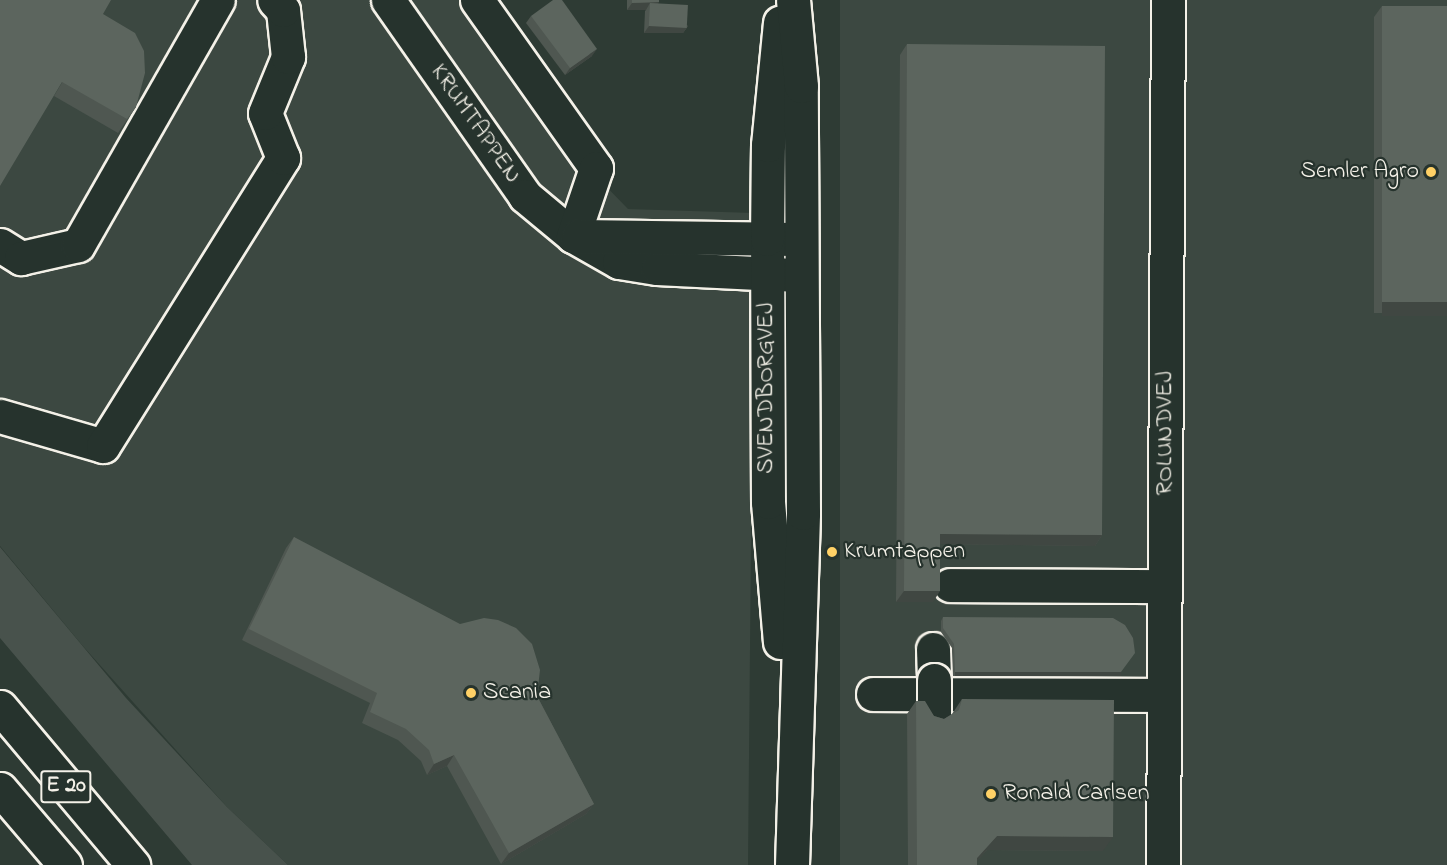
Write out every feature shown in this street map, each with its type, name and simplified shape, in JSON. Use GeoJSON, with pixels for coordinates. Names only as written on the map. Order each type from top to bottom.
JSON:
{"type":"FeatureCollection","features":[{"type":"Feature","properties":{"kind":"main road"},"geometry":{"type":"LineString","coordinates":[[0,245],[21,258],[78,245],[218,0]]}},
{"type":"Feature","properties":{"kind":"main road"},"geometry":{"type":"LineString","coordinates":[[0,416],[103,446],[283,158],[265,113],[288,57],[283,10],[274,0]]}},
{"type":"Feature","properties":{"kind":"main road","name":"KRUMTAPPEN"},"geometry":{"type":"LineString","coordinates":[[388,0],[525,196],[573,236],[619,262],[658,268],[801,275]]}},
{"type":"Feature","properties":{"kind":"main road"},"geometry":{"type":"LineString","coordinates":[[477,0],[596,168],[573,236],[801,239]]}},
{"type":"Feature","properties":{"kind":"main road","name":"SVENDBORGVEJ"},"geometry":{"type":"LineString","coordinates":[[783,0],[768,145],[768,502],[792,775]]}},
{"type":"Feature","properties":{"kind":"main road","name":"SVENDBORGVEJ"},"geometry":{"type":"LineString","coordinates":[[792,865],[792,775],[803,513],[801,86],[794,0]]}},
{"type":"Feature","properties":{"kind":"main road","name":"ROLUNDVEJ"},"geometry":{"type":"LineString","coordinates":[[1163,865],[1168,0]]}},
{"type":"Feature","properties":{"kind":"main road"},"geometry":{"type":"LineString","coordinates":[[950,585],[1165,586]]}},
{"type":"Feature","properties":{"kind":"main road"},"geometry":{"type":"LineString","coordinates":[[934,664],[934,714]]}},
{"type":"Feature","properties":{"kind":"main road"},"geometry":{"type":"LineString","coordinates":[[873,694],[1164,695]]}},
{"type":"Feature","properties":{"kind":"main road","name":"E 20"},"geometry":{"type":"LineString","coordinates":[[0,707],[133,865]]}},
{"type":"Feature","properties":{"kind":"main road","name":"E 20"},"geometry":{"type":"LineString","coordinates":[[0,789],[65,865]]}},
{"type":"Feature","properties":{"kind":"shaded area"},"geometry":{"type":"Polygon","coordinates":[[[0,0],[462,0],[563,142],[628,209],[754,213],[748,865],[288,865],[227,807],[82,645],[0,546],[0,0]]]}},
{"type":"Feature","properties":{"kind":"shaded area"},"geometry":{"type":"Polygon","coordinates":[[[840,0],[1447,0],[1447,865],[840,865],[840,0]]]}},
{"type":"Feature","properties":{"kind":"shaded area"},"geometry":{"type":"Polygon","coordinates":[[[0,547],[126,698],[227,807],[288,865],[192,865],[0,638],[0,547]]]}},
{"type":"Feature","properties":{"kind":"building"},"geometry":{"type":"Polygon","coordinates":[[[0,0],[111,0],[103,14],[135,33],[144,51],[145,73],[136,107],[127,119],[62,82],[0,186],[0,0]]]}},
{"type":"Feature","properties":{"kind":"building"},"geometry":{"type":"Polygon","coordinates":[[[553,0],[562,0],[597,49],[570,68],[531,16],[553,0]]]}},
{"type":"Feature","properties":{"kind":"building"},"geometry":{"type":"Polygon","coordinates":[[[632,0],[659,0],[659,2],[632,3],[632,0]]]}},
{"type":"Feature","properties":{"kind":"building"},"geometry":{"type":"Polygon","coordinates":[[[650,3],[688,5],[687,28],[649,26],[650,3]]]}},
{"type":"Feature","properties":{"kind":"building"},"geometry":{"type":"Polygon","coordinates":[[[1382,6],[1447,6],[1447,302],[1382,302],[1382,6]]]}},
{"type":"Feature","properties":{"kind":"building"},"geometry":{"type":"Polygon","coordinates":[[[907,44],[1105,46],[1102,535],[940,534],[940,591],[904,591],[907,44]]]}},
{"type":"Feature","properties":{"kind":"building"},"geometry":{"type":"Polygon","coordinates":[[[294,537],[460,624],[484,618],[498,620],[516,628],[532,644],[540,670],[537,696],[594,804],[509,853],[454,755],[434,764],[429,750],[406,729],[370,712],[377,693],[249,629],[294,537]]]}},
{"type":"Feature","properties":{"kind":"building"},"geometry":{"type":"Polygon","coordinates":[[[943,617],[1113,618],[1125,625],[1133,638],[1135,653],[1121,672],[955,672],[954,644],[943,628],[943,617]]]}},
{"type":"Feature","properties":{"kind":"building"},"geometry":{"type":"Polygon","coordinates":[[[962,699],[1114,700],[1113,837],[997,836],[977,858],[977,865],[917,865],[916,701],[925,701],[934,716],[944,719],[959,710],[962,699]]]}},
{"type":"Feature","properties":{"kind":"place","name":"Semler Agro"},"geometry":{"type":"Point","coordinates":[1431,172]}},
{"type":"Feature","properties":{"kind":"place","name":"Krumtappen"},"geometry":{"type":"Point","coordinates":[832,552]}},
{"type":"Feature","properties":{"kind":"place","name":"Scania"},"geometry":{"type":"Point","coordinates":[471,693]}},
{"type":"Feature","properties":{"kind":"place","name":"Ronald Carlsen"},"geometry":{"type":"Point","coordinates":[991,794]}}]}
